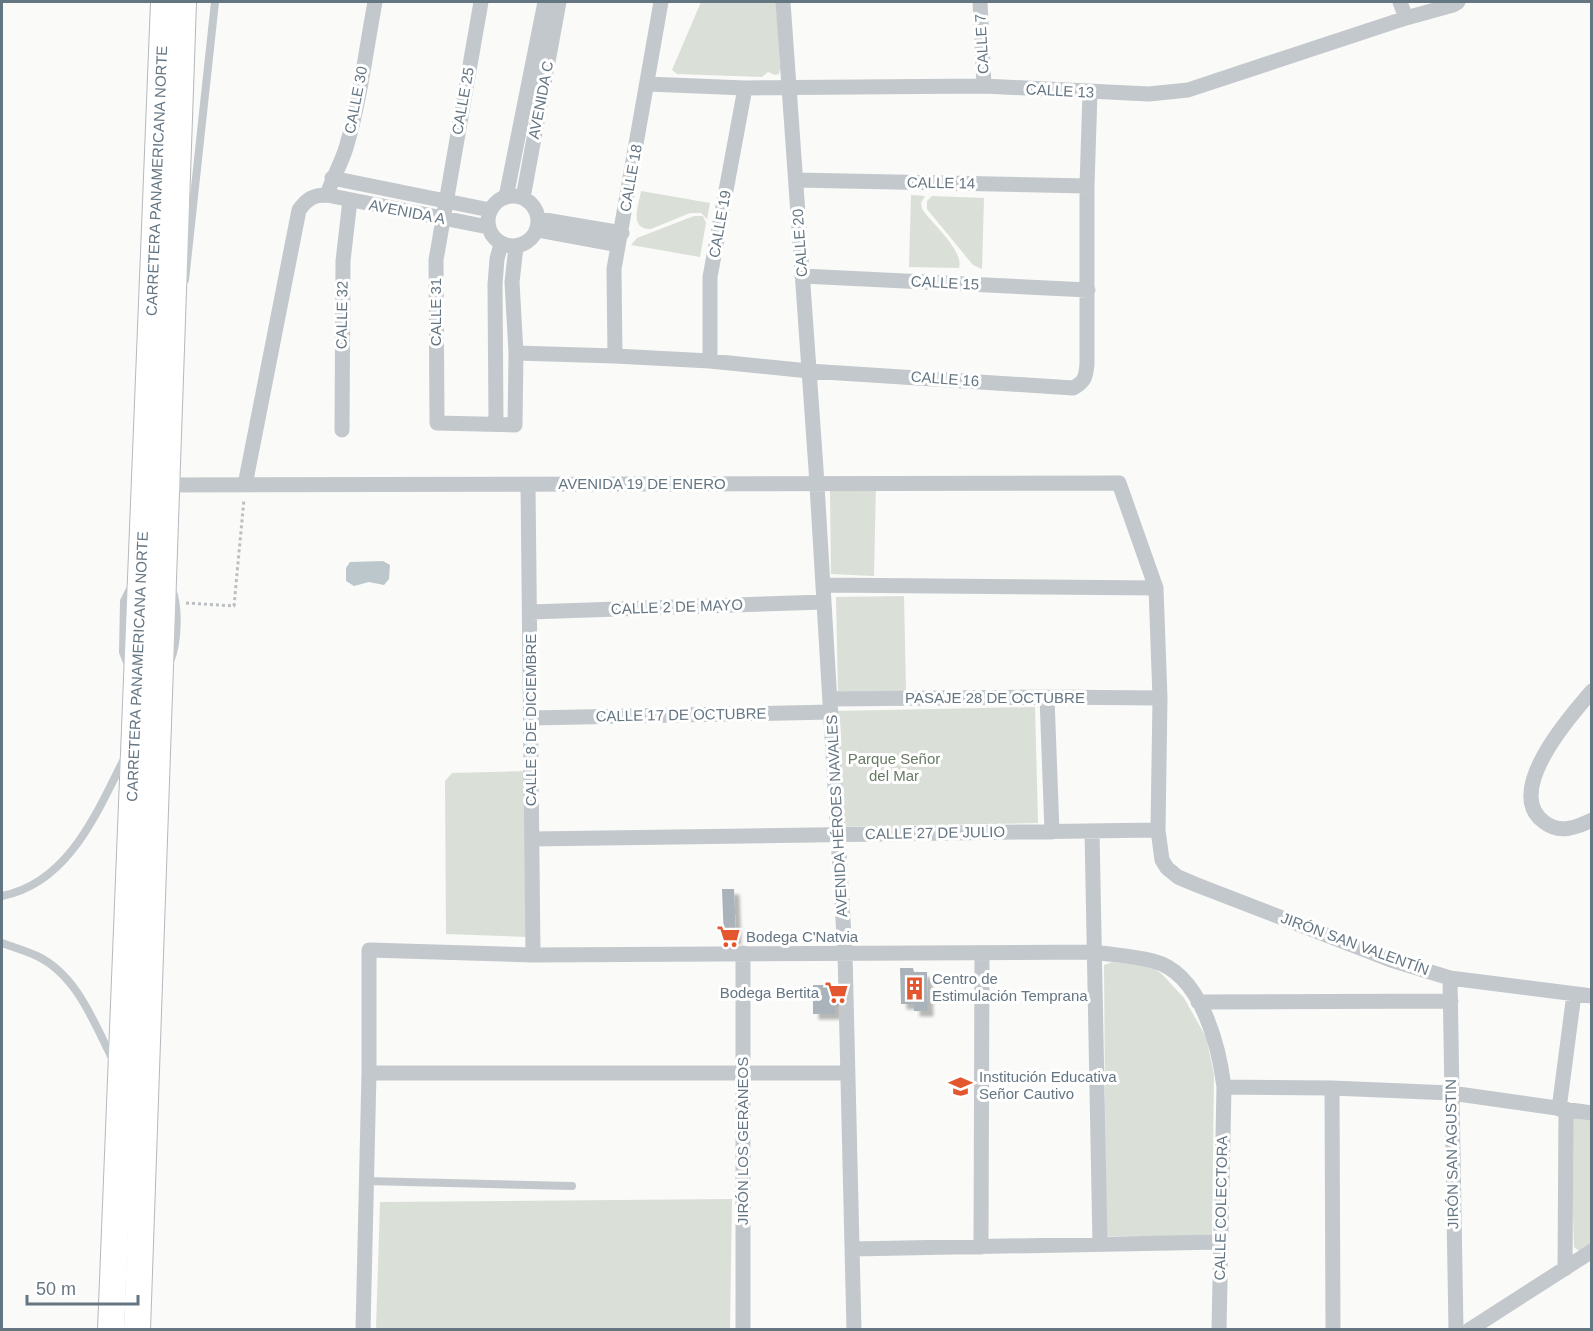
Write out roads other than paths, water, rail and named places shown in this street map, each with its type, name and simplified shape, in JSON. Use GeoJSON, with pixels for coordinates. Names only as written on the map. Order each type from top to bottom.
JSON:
{"type":"FeatureCollection","features":[{"type":"Feature","properties":{"kind":"highway","name":"CARRETERA PANAMERICANA NORTE"},"geometry":{"type":"LineString","coordinates":[[152,564],[165,485],[183,2]]}},
{"type":"Feature","properties":{"kind":"highway","name":"CARRETERA PANAMERICANA NORTE"},"geometry":{"type":"LineString","coordinates":[[137,1329],[163,7]]}},
{"type":"Feature","properties":{"kind":"highway","name":"CARRETERA PANAMERICANA NORTE"},"geometry":{"type":"LineString","coordinates":[[111,1329],[135,737],[148,688]]}},
{"type":"Feature","properties":{"kind":"street","name":"CALLE 30"},"geometry":{"type":"LineString","coordinates":[[327,195],[332,178],[345,151],[353,121],[375,2]]}},
{"type":"Feature","properties":{"kind":"street","name":"CALLE 25"},"geometry":{"type":"LineString","coordinates":[[445,201],[481,2]]}},
{"type":"Feature","properties":{"kind":"street","name":"AVENIDA C"},"geometry":{"type":"LineString","coordinates":[[506,197],[544,2]]}},
{"type":"Feature","properties":{"kind":"street","name":"AVENIDA C"},"geometry":{"type":"LineString","coordinates":[[523,198],[559,2]]}},
{"type":"Feature","properties":{"kind":"street","name":"CALLE 18"},"geometry":{"type":"LineString","coordinates":[[615,356],[613,276],[661,2]]}},
{"type":"Feature","properties":{"kind":"street","name":"CALLE 20"},"geometry":{"type":"LineString","coordinates":[[783,2],[817,476]]}},
{"type":"Feature","properties":{"kind":"street","name":"CALLE 7"},"geometry":{"type":"LineString","coordinates":[[980,2],[984,86]]}},
{"type":"Feature","properties":{"kind":"street"},"geometry":{"type":"LineString","coordinates":[[1400,2],[1406,18]]}},
{"type":"Feature","properties":{"kind":"street","name":"CALLE 13"},"geometry":{"type":"LineString","coordinates":[[648,84],[745,88],[984,86],[1149,94],[1188,90],[1458,2]]}},
{"type":"Feature","properties":{"kind":"street","name":"CALLE 19"},"geometry":{"type":"LineString","coordinates":[[710,361],[710,277],[745,88]]}},
{"type":"Feature","properties":{"kind":"street","name":"CALLE 16"},"geometry":{"type":"LineString","coordinates":[[516,353],[710,361],[809,371],[1073,388],[1081,384],[1086,377],[1090,92]]}},
{"type":"Feature","properties":{"kind":"street","name":"AVENIDA A"},"geometry":{"type":"LineString","coordinates":[[332,178],[490,210]]}},
{"type":"Feature","properties":{"kind":"street","name":"CALLE 14"},"geometry":{"type":"LineString","coordinates":[[796,180],[1088,186]]}},
{"type":"Feature","properties":{"kind":"street"},"geometry":{"type":"LineString","coordinates":[[245,485],[299,210],[306,201],[316,195],[327,195]]}},
{"type":"Feature","properties":{"kind":"street","name":"AVENIDA A"},"geometry":{"type":"LineString","coordinates":[[327,195],[488,227]]}},
{"type":"Feature","properties":{"kind":"street"},"geometry":{"type":"LineString","coordinates":[[506,197],[523,198],[533,206],[538,224],[529,242],[508,245],[495,239],[488,227],[490,210],[494,204],[506,197]]}},
{"type":"Feature","properties":{"kind":"street","name":"CALLE 32"},"geometry":{"type":"LineString","coordinates":[[342,429],[343,261],[350,200]]}},
{"type":"Feature","properties":{"kind":"street","name":"CALLE 31"},"geometry":{"type":"LineString","coordinates":[[445,201],[435,275],[437,423],[496,424]]}},
{"type":"Feature","properties":{"kind":"street"},"geometry":{"type":"LineString","coordinates":[[538,224],[620,239]]}},
{"type":"Feature","properties":{"kind":"street"},"geometry":{"type":"LineString","coordinates":[[508,245],[516,353],[515,425],[496,424],[495,284],[497,259],[508,245]]}},
{"type":"Feature","properties":{"kind":"street","name":"CALLE 15"},"geometry":{"type":"LineString","coordinates":[[802,276],[1088,290]]}},
{"type":"Feature","properties":{"kind":"street","name":"AVENIDA 19 DE ENERO"},"geometry":{"type":"LineString","coordinates":[[165,485],[528,484],[817,476],[1119,483]]}},
{"type":"Feature","properties":{"kind":"street","name":"AVENIDA HÉROES NAVALES"},"geometry":{"type":"LineString","coordinates":[[817,476],[845,953],[854,1329]]}},
{"type":"Feature","properties":{"kind":"street","name":"JIRÓN SAN VALENTÍN"},"geometry":{"type":"LineString","coordinates":[[1119,483],[1156,588],[1160,698],[1158,830],[1162,860],[1167,868],[1178,877],[1391,960],[1450,978],[1592,996]]}},
{"type":"Feature","properties":{"kind":"street","name":"CALLE 8 DE DICIEMBRE"},"geometry":{"type":"LineString","coordinates":[[528,484],[533,955]]}},
{"type":"Feature","properties":{"kind":"street"},"geometry":{"type":"LineString","coordinates":[[823,585],[1156,588]]}},
{"type":"Feature","properties":{"kind":"street","name":"CALLE 2 DE MAYO"},"geometry":{"type":"LineString","coordinates":[[530,612],[824,602]]}},
{"type":"Feature","properties":{"kind":"street"},"geometry":{"type":"LineString","coordinates":[[1592,691],[1566,722],[1545,754],[1534,779],[1530,799],[1539,818],[1555,828],[1566,829],[1592,820]]}},
{"type":"Feature","properties":{"kind":"street"},"geometry":{"type":"LineString","coordinates":[[1047,697],[1052,831]]}},
{"type":"Feature","properties":{"kind":"street","name":"PASAJE 28 DE OCTUBRE"},"geometry":{"type":"LineString","coordinates":[[830,706],[1047,697],[1160,698]]}},
{"type":"Feature","properties":{"kind":"street","name":"CALLE 17 DE OCTUBRE"},"geometry":{"type":"LineString","coordinates":[[531,718],[830,706]]}},
{"type":"Feature","properties":{"kind":"street","name":"CALLE 27 DE JULIO"},"geometry":{"type":"LineString","coordinates":[[532,839],[1158,830]]}},
{"type":"Feature","properties":{"kind":"street"},"geometry":{"type":"LineString","coordinates":[[1092,831],[1100,1244]]}},
{"type":"Feature","properties":{"kind":"street","name":"CALLE COLECTORA"},"geometry":{"type":"LineString","coordinates":[[369,1073],[369,950],[533,955],[1094,952],[1154,961],[1165,965],[1188,986],[1209,1021],[1221,1062],[1224,1087],[1219,1329]]}},
{"type":"Feature","properties":{"kind":"street","name":"JIRÓN LOS GERANEOS"},"geometry":{"type":"LineString","coordinates":[[743,953],[743,1329]]}},
{"type":"Feature","properties":{"kind":"street"},"geometry":{"type":"LineString","coordinates":[[981,1247],[982,953]]}},
{"type":"Feature","properties":{"kind":"street","name":"JIRÓN SAN AGUSTIN"},"geometry":{"type":"LineString","coordinates":[[1450,978],[1456,1329]]}},
{"type":"Feature","properties":{"kind":"street"},"geometry":{"type":"LineString","coordinates":[[1565,1269],[1563,1109],[1574,994]]}},
{"type":"Feature","properties":{"kind":"street"},"geometry":{"type":"LineString","coordinates":[[1198,1002],[1451,1001]]}},
{"type":"Feature","properties":{"kind":"street"},"geometry":{"type":"LineString","coordinates":[[363,1329],[369,1073],[848,1073]]}},
{"type":"Feature","properties":{"kind":"street"},"geometry":{"type":"LineString","coordinates":[[1224,1087],[1332,1088],[1451,1094],[1592,1113]]}},
{"type":"Feature","properties":{"kind":"street"},"geometry":{"type":"LineString","coordinates":[[1332,1088],[1333,1329]]}},
{"type":"Feature","properties":{"kind":"street"},"geometry":{"type":"LineString","coordinates":[[852,1249],[1220,1242]]}},
{"type":"Feature","properties":{"kind":"street"},"geometry":{"type":"LineString","coordinates":[[1469,1329],[1592,1251]]}},
{"type":"Feature","properties":{"kind":"lane"},"geometry":{"type":"LineString","coordinates":[[184,285],[214,2]]}},
{"type":"Feature","properties":{"kind":"lane"},"geometry":{"type":"LineString","coordinates":[[169,373],[182,296]]}},
{"type":"Feature","properties":{"kind":"lane"},"geometry":{"type":"LineString","coordinates":[[148,688],[123,652],[124,602],[152,564]]}},
{"type":"Feature","properties":{"kind":"lane"},"geometry":{"type":"LineString","coordinates":[[2,896],[14,894],[48,875],[72,852],[97,812],[135,737]]}},
{"type":"Feature","properties":{"kind":"lane"},"geometry":{"type":"LineString","coordinates":[[2,943],[38,956],[64,976],[88,1010],[121,1074]]}},
{"type":"Feature","properties":{"kind":"lane"},"geometry":{"type":"LineString","coordinates":[[366,1181],[572,1186]]}},
{"type":"Feature","properties":{"kind":"place","name":"Bodega C'Natvia"},"geometry":{"type":"Point","coordinates":[728,937]}},
{"type":"Feature","properties":{"kind":"place","name":"Centro de Estimulación Temprana"},"geometry":{"type":"Point","coordinates":[914,988]}},
{"type":"Feature","properties":{"kind":"place","name":"Bodega Bertita"},"geometry":{"type":"Point","coordinates":[837,993]}},
{"type":"Feature","properties":{"kind":"place","name":"Institución Educativa Señor Cautivo"},"geometry":{"type":"Point","coordinates":[961,1086]}},
{"type":"Feature","properties":{"kind":"park label","name":"Parque Señor del Mar"},"geometry":{"type":"Point","coordinates":[894,768]}}]}
